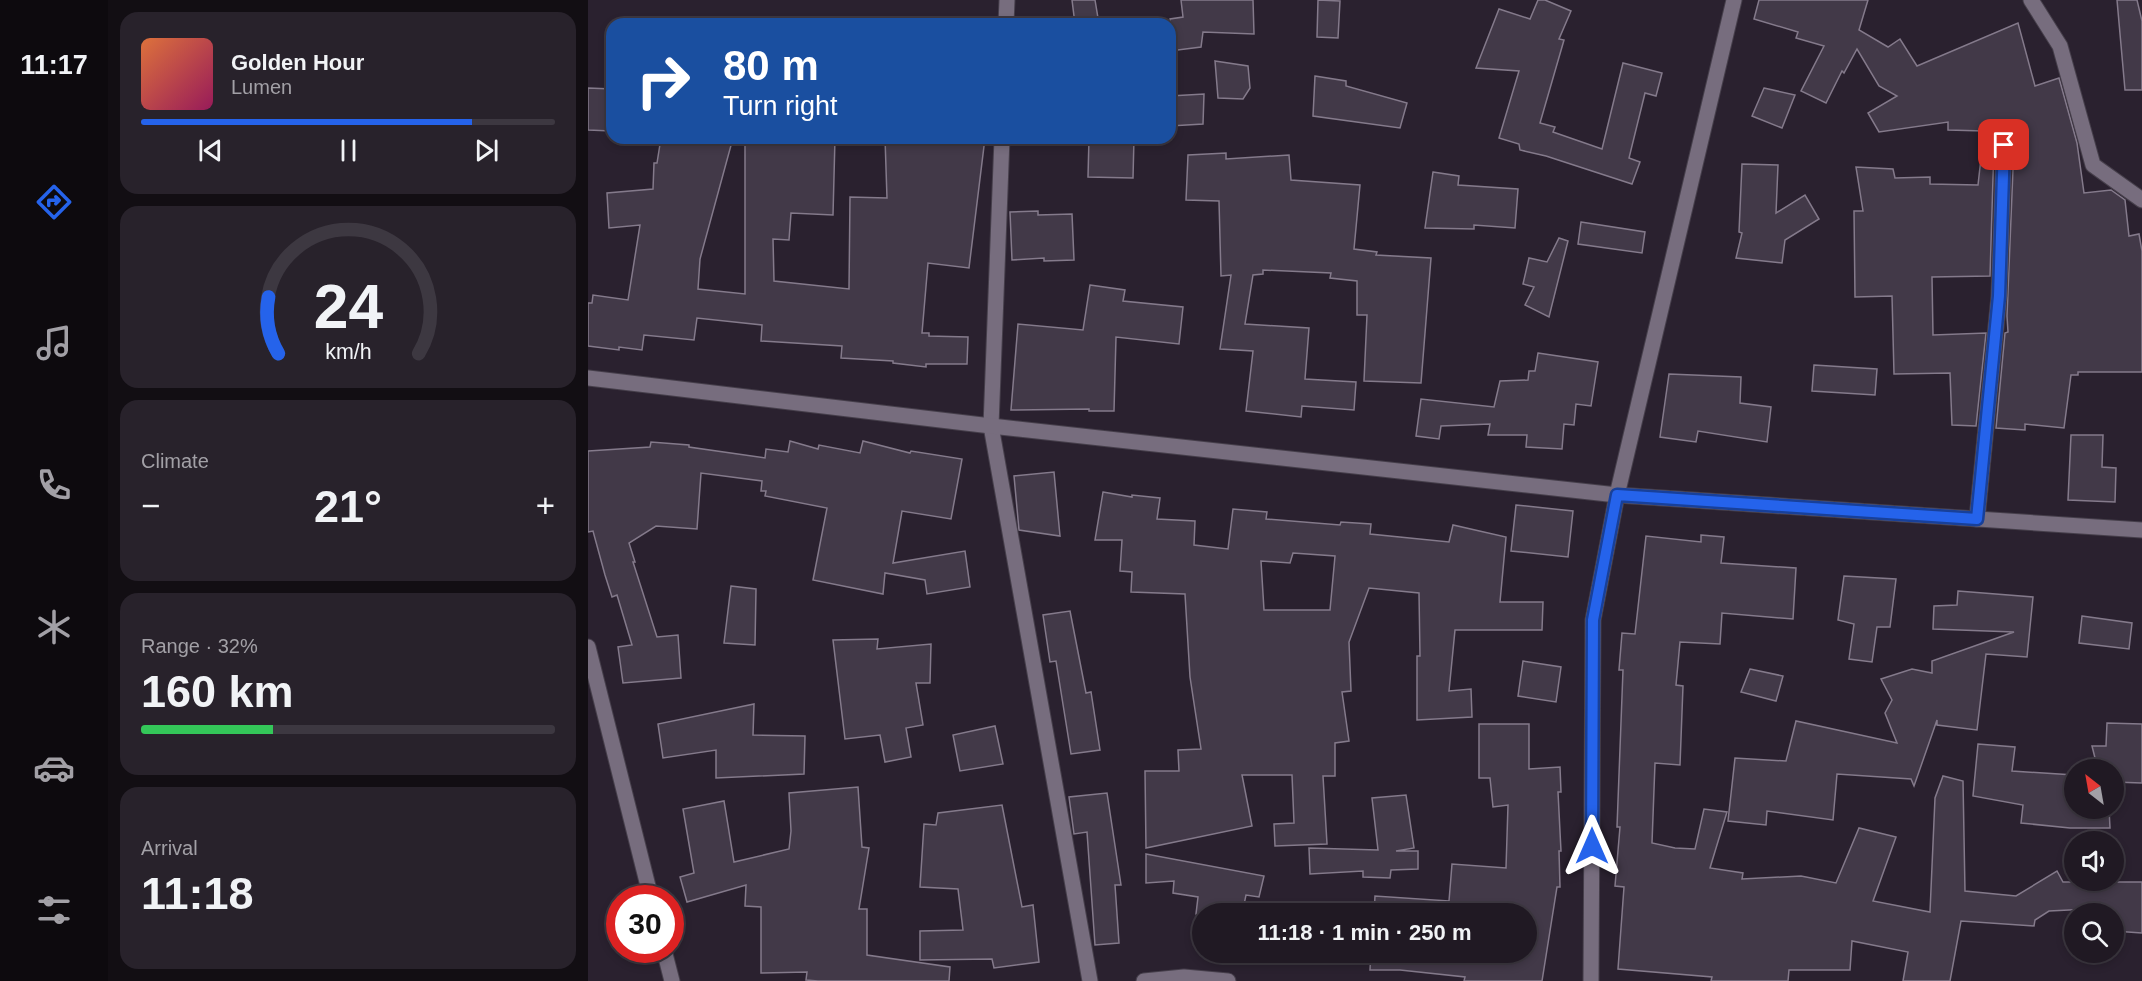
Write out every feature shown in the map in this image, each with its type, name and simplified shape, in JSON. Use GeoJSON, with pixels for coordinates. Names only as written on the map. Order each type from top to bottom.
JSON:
{"type":"FeatureCollection","features":[{"type":"Feature","properties":{"kind":"street"},"geometry":{"type":"LineString","coordinates":[[1006,18],[1007,0]]}},
{"type":"Feature","properties":{"kind":"street"},"geometry":{"type":"LineString","coordinates":[[1591,981],[1593,620],[1617,495],[1734,0]]}},
{"type":"Feature","properties":{"kind":"street"},"geometry":{"type":"LineString","coordinates":[[2031,0],[2060,46],[2093,165],[2142,200]]}},
{"type":"Feature","properties":{"kind":"street"},"geometry":{"type":"LineString","coordinates":[[1002,144],[991,426],[1090,981]]}},
{"type":"Feature","properties":{"kind":"street"},"geometry":{"type":"LineString","coordinates":[[1977,519],[1999,296],[2004,145]]}},
{"type":"Feature","properties":{"kind":"street"},"geometry":{"type":"LineString","coordinates":[[588,378],[991,426],[1617,495],[2142,530]]}},
{"type":"Feature","properties":{"kind":"street"},"geometry":{"type":"LineString","coordinates":[[588,647],[648,885]]}},
{"type":"Feature","properties":{"kind":"street"},"geometry":{"type":"LineString","coordinates":[[667,963],[672,981]]}},
{"type":"Feature","properties":{"kind":"street"},"geometry":{"type":"LineString","coordinates":[[1144,981],[1184,977],[1228,981]]}},
{"type":"Feature","properties":{"kind":"building"},"geometry":{"type":"Polygon","coordinates":[[[1072,0],[1095,0],[1098,18],[1074,18],[1072,0]]]}},
{"type":"Feature","properties":{"kind":"building"},"geometry":{"type":"Polygon","coordinates":[[[1181,0],[1253,0],[1254,34],[1203,32],[1201,47],[1176,50],[1176,18],[1183,17],[1181,0]]]}},
{"type":"Feature","properties":{"kind":"building"},"geometry":{"type":"Polygon","coordinates":[[[1318,0],[1340,1],[1338,38],[1317,37],[1318,0]]]}},
{"type":"Feature","properties":{"kind":"building"},"geometry":{"type":"Polygon","coordinates":[[[1538,0],[1545,0],[1571,11],[1559,39],[1564,40],[1540,123],[1555,127],[1553,132],[1602,149],[1623,63],[1662,73],[1656,96],[1645,93],[1629,158],[1640,162],[1632,184],[1546,156],[1520,150],[1519,144],[1499,138],[1519,71],[1476,68],[1499,9],[1530,19],[1538,0]]]}},
{"type":"Feature","properties":{"kind":"building"},"geometry":{"type":"Polygon","coordinates":[[[1759,0],[1868,0],[1859,30],[1888,47],[1900,39],[1917,66],[2018,23],[2035,86],[2059,78],[2077,143],[2084,193],[2111,190],[2125,200],[2129,236],[2139,234],[2142,251],[2142,372],[2078,372],[2078,375],[2071,375],[2064,428],[2025,424],[2025,430],[1996,428],[2005,333],[2008,332],[2014,145],[2010,137],[2004,135],[1996,139],[1994,145],[1990,276],[1932,277],[1933,335],[1986,333],[1976,426],[1952,425],[1950,373],[1894,374],[1892,296],[1855,297],[1854,211],[1863,211],[1856,167],[1893,169],[1895,178],[1930,177],[1930,184],[1978,185],[1984,131],[1948,130],[1948,122],[1879,132],[1868,113],[1897,96],[1879,86],[1857,49],[1844,73],[1842,71],[1826,103],[1801,91],[1824,46],[1796,38],[1798,32],[1754,19],[1759,0]]]}},
{"type":"Feature","properties":{"kind":"building"},"geometry":{"type":"Polygon","coordinates":[[[2117,0],[2137,0],[2142,21],[2142,90],[2125,90],[2117,0]]]}},
{"type":"Feature","properties":{"kind":"building"},"geometry":{"type":"Polygon","coordinates":[[[1215,61],[1248,66],[1250,88],[1243,99],[1218,98],[1215,61]]]}},
{"type":"Feature","properties":{"kind":"building"},"geometry":{"type":"Polygon","coordinates":[[[1315,76],[1346,81],[1346,86],[1407,103],[1400,128],[1313,116],[1315,76]]]}},
{"type":"Feature","properties":{"kind":"building"},"geometry":{"type":"Polygon","coordinates":[[[588,88],[606,89],[606,131],[588,130],[588,88]]]}},
{"type":"Feature","properties":{"kind":"building"},"geometry":{"type":"Polygon","coordinates":[[[1764,88],[1795,95],[1782,128],[1752,116],[1764,88]]]}},
{"type":"Feature","properties":{"kind":"building"},"geometry":{"type":"Polygon","coordinates":[[[1204,94],[1203,124],[1176,126],[1176,96],[1204,94]]]}},
{"type":"Feature","properties":{"kind":"building"},"geometry":{"type":"Polygon","coordinates":[[[660,144],[731,144],[700,259],[698,289],[745,294],[745,144],[835,144],[833,215],[791,213],[789,240],[773,239],[774,281],[849,289],[850,197],[887,198],[885,144],[984,144],[969,268],[928,263],[922,333],[929,333],[929,336],[968,337],[967,364],[926,364],[926,367],[893,363],[893,361],[841,358],[842,346],[761,341],[762,325],[697,318],[694,340],[644,335],[642,350],[588,346],[588,303],[592,303],[593,295],[628,300],[640,225],[609,228],[607,193],[653,189],[654,163],[657,163],[660,144]]]}},
{"type":"Feature","properties":{"kind":"building"},"geometry":{"type":"Polygon","coordinates":[[[1089,144],[1134,144],[1133,178],[1088,177],[1089,144]]]}},
{"type":"Feature","properties":{"kind":"building"},"geometry":{"type":"Polygon","coordinates":[[[1226,153],[1226,159],[1289,155],[1291,180],[1360,185],[1354,249],[1377,252],[1376,255],[1431,258],[1421,383],[1364,381],[1367,315],[1357,315],[1357,281],[1330,278],[1331,273],[1263,270],[1263,274],[1253,275],[1245,324],[1309,328],[1305,379],[1356,382],[1354,410],[1302,406],[1301,417],[1246,411],[1253,351],[1220,349],[1231,275],[1221,276],[1219,201],[1186,200],[1188,155],[1226,153]]]}},
{"type":"Feature","properties":{"kind":"building"},"geometry":{"type":"Polygon","coordinates":[[[1742,164],[1778,165],[1776,213],[1805,195],[1819,219],[1785,240],[1782,263],[1736,258],[1742,233],[1739,232],[1742,164]]]}},
{"type":"Feature","properties":{"kind":"building"},"geometry":{"type":"Polygon","coordinates":[[[1433,172],[1459,176],[1458,185],[1518,189],[1515,228],[1474,225],[1474,229],[1425,228],[1433,172]]]}},
{"type":"Feature","properties":{"kind":"building"},"geometry":{"type":"Polygon","coordinates":[[[1038,211],[1038,215],[1072,214],[1074,260],[1044,261],[1044,258],[1012,260],[1010,212],[1038,211]]]}},
{"type":"Feature","properties":{"kind":"building"},"geometry":{"type":"Polygon","coordinates":[[[1581,222],[1645,232],[1642,253],[1578,244],[1581,222]]]}},
{"type":"Feature","properties":{"kind":"building"},"geometry":{"type":"Polygon","coordinates":[[[1559,238],[1568,241],[1549,317],[1525,305],[1534,287],[1523,284],[1529,258],[1547,262],[1559,238]]]}},
{"type":"Feature","properties":{"kind":"building"},"geometry":{"type":"Polygon","coordinates":[[[1090,285],[1125,290],[1123,301],[1183,307],[1179,344],[1116,337],[1114,411],[1011,410],[1018,324],[1083,330],[1090,285]]]}},
{"type":"Feature","properties":{"kind":"building"},"geometry":{"type":"Polygon","coordinates":[[[1538,353],[1598,362],[1591,406],[1576,404],[1574,425],[1564,424],[1562,449],[1526,447],[1527,435],[1488,435],[1490,424],[1441,426],[1439,439],[1416,436],[1421,399],[1494,407],[1500,381],[1528,380],[1529,371],[1535,371],[1538,353]]]}},
{"type":"Feature","properties":{"kind":"building"},"geometry":{"type":"Polygon","coordinates":[[[1814,365],[1877,369],[1875,395],[1812,391],[1814,365]]]}},
{"type":"Feature","properties":{"kind":"building"},"geometry":{"type":"Polygon","coordinates":[[[1669,374],[1741,377],[1740,403],[1771,407],[1767,442],[1698,431],[1696,442],[1660,437],[1669,374]]]}},
{"type":"Feature","properties":{"kind":"building"},"geometry":{"type":"Polygon","coordinates":[[[2071,435],[2103,435],[2102,467],[2116,468],[2115,502],[2068,500],[2071,435]]]}},
{"type":"Feature","properties":{"kind":"building"},"geometry":{"type":"Polygon","coordinates":[[[790,441],[818,449],[819,445],[860,453],[863,441],[910,453],[911,451],[962,459],[951,519],[902,511],[893,563],[965,551],[970,587],[927,594],[925,580],[885,573],[883,594],[813,580],[827,508],[765,496],[766,491],[761,491],[762,481],[701,473],[697,529],[656,526],[629,543],[657,637],[678,635],[681,678],[623,683],[618,647],[632,645],[617,595],[612,597],[593,531],[588,532],[588,451],[650,447],[651,442],[689,445],[689,447],[765,458],[766,449],[788,452],[790,441]]]}},
{"type":"Feature","properties":{"kind":"building"},"geometry":{"type":"Polygon","coordinates":[[[1054,472],[1060,536],[1019,530],[1014,476],[1054,472]]]}},
{"type":"Feature","properties":{"kind":"building"},"geometry":{"type":"Polygon","coordinates":[[[1103,492],[1132,497],[1132,495],[1160,498],[1157,519],[1195,521],[1194,545],[1228,549],[1233,509],[1267,512],[1266,519],[1340,525],[1341,522],[1371,524],[1370,534],[1449,542],[1453,525],[1506,537],[1500,602],[1543,602],[1542,630],[1455,630],[1449,691],[1471,689],[1472,717],[1417,720],[1417,656],[1420,656],[1419,593],[1369,588],[1349,642],[1351,691],[1342,692],[1349,741],[1335,743],[1335,776],[1323,776],[1327,844],[1275,846],[1274,824],[1294,823],[1292,775],[1242,775],[1252,826],[1146,848],[1145,771],[1179,771],[1178,750],[1201,749],[1190,677],[1185,594],[1131,592],[1132,572],[1120,571],[1122,540],[1095,540],[1103,492]],[[1293,553],[1290,563],[1261,561],[1264,610],[1330,610],[1335,556],[1293,553]]]}},
{"type":"Feature","properties":{"kind":"building"},"geometry":{"type":"Polygon","coordinates":[[[1516,505],[1573,511],[1568,557],[1511,551],[1516,505]]]}},
{"type":"Feature","properties":{"kind":"building"},"geometry":{"type":"Polygon","coordinates":[[[1701,535],[1724,537],[1721,563],[1796,568],[1793,619],[1722,613],[1720,644],[1680,642],[1676,685],[1683,686],[1680,765],[1655,763],[1652,843],[1695,849],[1704,809],[1727,812],[1710,868],[1743,873],[1742,879],[1801,876],[1836,883],[1859,828],[1896,837],[1873,901],[1930,912],[1935,798],[1943,776],[1963,781],[1965,891],[2016,896],[2057,871],[2064,882],[2064,891],[2124,891],[2124,882],[2142,882],[2142,933],[2124,932],[2124,903],[2064,903],[2064,910],[2049,911],[2035,920],[2034,926],[1961,921],[1950,981],[1903,981],[1908,952],[1852,941],[1850,970],[1789,970],[1788,981],[1711,981],[1712,977],[1618,969],[1624,887],[1615,886],[1620,827],[1617,827],[1623,670],[1619,670],[1622,633],[1635,634],[1646,536],[1701,542],[1701,535]]]}},
{"type":"Feature","properties":{"kind":"building"},"geometry":{"type":"Polygon","coordinates":[[[1844,576],[1896,579],[1890,627],[1877,627],[1872,662],[1849,659],[1854,624],[1838,620],[1844,576]]]}},
{"type":"Feature","properties":{"kind":"building"},"geometry":{"type":"Polygon","coordinates":[[[731,586],[756,589],[755,645],[724,643],[731,586]]]}},
{"type":"Feature","properties":{"kind":"building"},"geometry":{"type":"Polygon","coordinates":[[[1958,591],[2033,597],[2027,657],[1986,654],[1977,730],[1937,725],[1937,720],[1914,786],[1911,779],[1837,774],[1833,820],[1767,811],[1766,825],[1728,821],[1735,758],[1786,761],[1796,721],[1897,743],[1885,713],[1892,700],[1881,679],[1912,669],[1932,673],[1932,661],[2014,632],[1933,629],[1934,606],[1957,605],[1958,591]]]}},
{"type":"Feature","properties":{"kind":"building"},"geometry":{"type":"Polygon","coordinates":[[[1070,611],[1086,693],[1091,692],[1100,750],[1071,754],[1056,661],[1050,662],[1043,615],[1070,611]]]}},
{"type":"Feature","properties":{"kind":"building"},"geometry":{"type":"Polygon","coordinates":[[[2082,616],[2132,623],[2129,649],[2079,643],[2082,616]]]}},
{"type":"Feature","properties":{"kind":"building"},"geometry":{"type":"Polygon","coordinates":[[[878,639],[877,649],[931,644],[930,683],[916,683],[923,725],[906,728],[911,757],[885,762],[880,735],[845,739],[833,640],[878,639]]]}},
{"type":"Feature","properties":{"kind":"building"},"geometry":{"type":"Polygon","coordinates":[[[1523,661],[1561,667],[1556,702],[1518,696],[1523,661]]]}},
{"type":"Feature","properties":{"kind":"building"},"geometry":{"type":"Polygon","coordinates":[[[1750,669],[1783,676],[1776,701],[1741,692],[1750,669]]]}},
{"type":"Feature","properties":{"kind":"building"},"geometry":{"type":"Polygon","coordinates":[[[754,704],[753,735],[805,736],[804,774],[716,778],[716,750],[663,758],[658,724],[754,704]]]}},
{"type":"Feature","properties":{"kind":"building"},"geometry":{"type":"Polygon","coordinates":[[[2107,723],[2142,724],[2142,783],[2124,782],[2124,759],[2095,759],[2092,746],[2106,746],[2107,723]]]}},
{"type":"Feature","properties":{"kind":"building"},"geometry":{"type":"Polygon","coordinates":[[[1479,724],[1529,724],[1529,769],[1560,767],[1561,792],[1558,792],[1560,887],[1557,887],[1542,981],[1464,981],[1465,977],[1400,970],[1370,970],[1370,963],[1537,963],[1537,903],[1375,903],[1375,896],[1449,901],[1452,864],[1506,868],[1508,805],[1493,807],[1490,778],[1479,778],[1479,724]]]}},
{"type":"Feature","properties":{"kind":"building"},"geometry":{"type":"Polygon","coordinates":[[[995,726],[1003,764],[960,771],[953,735],[995,726]]]}},
{"type":"Feature","properties":{"kind":"building"},"geometry":{"type":"Polygon","coordinates":[[[1978,744],[2015,747],[2012,771],[2064,774],[2064,819],[2110,819],[2110,828],[2070,828],[2021,823],[2023,805],[1973,796],[1978,744]]]}},
{"type":"Feature","properties":{"kind":"building"},"geometry":{"type":"Polygon","coordinates":[[[858,787],[862,847],[869,848],[859,909],[867,909],[867,955],[950,967],[949,981],[818,981],[806,980],[807,972],[761,973],[761,907],[745,906],[746,885],[687,902],[680,877],[694,873],[683,809],[724,801],[734,862],[789,849],[791,831],[789,793],[858,787]]]}},
{"type":"Feature","properties":{"kind":"building"},"geometry":{"type":"Polygon","coordinates":[[[1107,793],[1121,885],[1115,885],[1119,943],[1095,945],[1087,832],[1074,834],[1069,797],[1107,793]]]}},
{"type":"Feature","properties":{"kind":"building"},"geometry":{"type":"Polygon","coordinates":[[[1406,795],[1414,848],[1396,851],[1418,851],[1418,869],[1391,870],[1390,878],[1363,877],[1363,871],[1310,874],[1309,848],[1378,850],[1372,798],[1406,795]]]}},
{"type":"Feature","properties":{"kind":"building"},"geometry":{"type":"Polygon","coordinates":[[[1002,805],[1022,907],[1033,905],[1039,962],[994,968],[992,959],[920,960],[920,931],[963,930],[958,889],[920,887],[924,824],[936,825],[938,813],[1002,805]]]}},
{"type":"Feature","properties":{"kind":"building"},"geometry":{"type":"Polygon","coordinates":[[[1146,854],[1264,876],[1259,897],[1246,895],[1244,903],[1197,903],[1198,897],[1173,893],[1174,881],[1146,883],[1146,854]]]}},
{"type":"Feature","properties":{"kind":"route"},"geometry":{"type":"LineString","coordinates":[[1592,846],[1593,620],[1617,495],[1977,519],[1999,296],[2004,145]]}}]}
